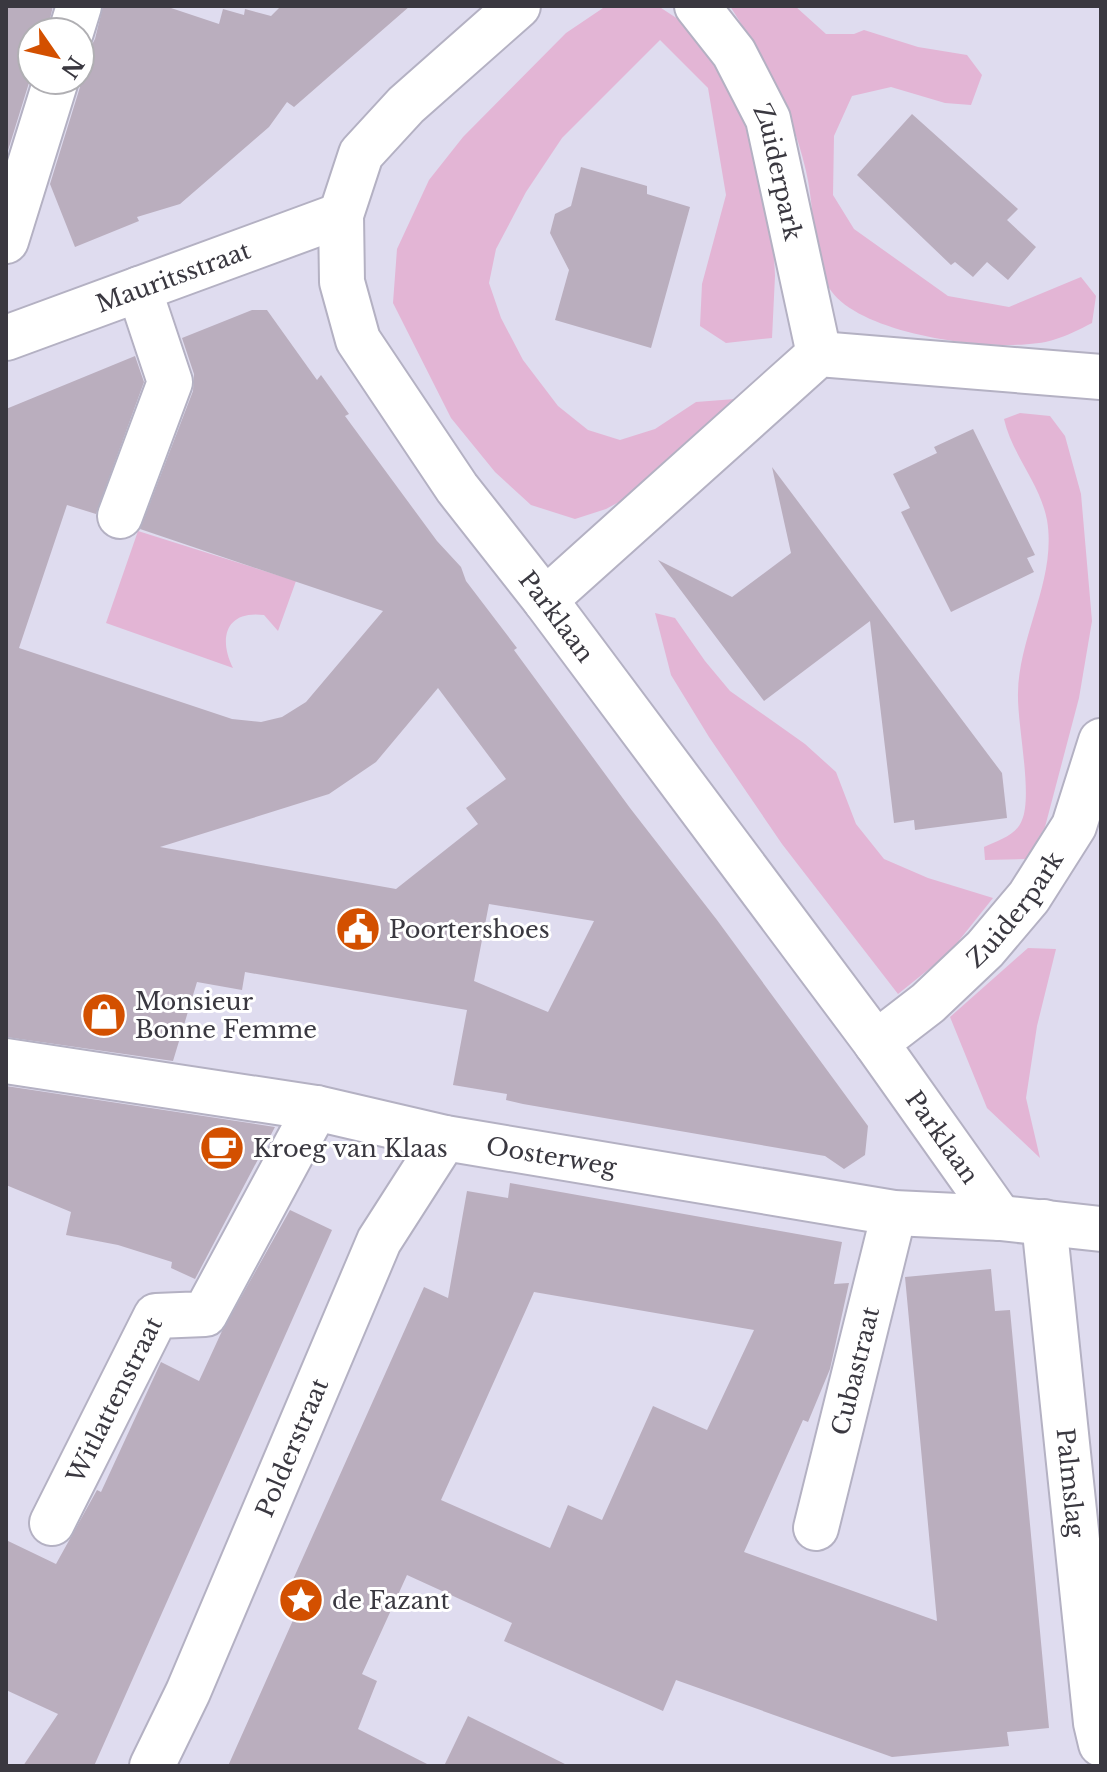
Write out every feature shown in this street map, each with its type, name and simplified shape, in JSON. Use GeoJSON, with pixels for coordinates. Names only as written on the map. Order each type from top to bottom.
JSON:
{"type":"FeatureCollection","features":[{"type":"Feature","properties":{"kind":"street","name":"Parklaan"},"geometry":{"type":"LineString","coordinates":[[518,6],[406,105],[361,154],[341,215],[342,282],[358,340],[457,488],[545,600],[876,1043],[1000,1218]]}},
{"type":"Feature","properties":{"kind":"street","name":"Zuiderpark"},"geometry":{"type":"LineString","coordinates":[[697,6],[734,53],[768,119],[819,354]]}},
{"type":"Feature","properties":{"kind":"street"},"geometry":{"type":"LineString","coordinates":[[6,241],[51,96]]}},
{"type":"Feature","properties":{"kind":"street","name":"Mauritsstraat"},"geometry":{"type":"LineString","coordinates":[[6,338],[341,215]]}},
{"type":"Feature","properties":{"kind":"street"},"geometry":{"type":"LineString","coordinates":[[120,516],[170,382],[139,289]]}},
{"type":"Feature","properties":{"kind":"street"},"geometry":{"type":"LineString","coordinates":[[545,600],[819,354],[1101,377]]}},
{"type":"Feature","properties":{"kind":"street","name":"Zuiderpark"},"geometry":{"type":"LineString","coordinates":[[876,1043],[928,1003],[985,949],[1029,897],[1074,826],[1101,741]]}},
{"type":"Feature","properties":{"kind":"street","name":"Oosterweg"},"geometry":{"type":"LineString","coordinates":[[6,1061],[316,1108],[445,1138],[894,1213],[1000,1218],[1101,1229]]}},
{"type":"Feature","properties":{"kind":"street","name":"Witlattenstraat"},"geometry":{"type":"LineString","coordinates":[[52,1523],[156,1316],[205,1314],[316,1108]]}},
{"type":"Feature","properties":{"kind":"street","name":"Polderstraat"},"geometry":{"type":"LineString","coordinates":[[152,1766],[188,1692],[379,1241],[445,1138]]}},
{"type":"Feature","properties":{"kind":"street","name":"Cubastraat"},"geometry":{"type":"LineString","coordinates":[[816,1528],[894,1213]]}},
{"type":"Feature","properties":{"kind":"street","name":"Palmslag"},"geometry":{"type":"LineString","coordinates":[[1044,1222],[1096,1723],[1101,1744]]}},
{"type":"Feature","properties":{"kind":"shaded area"},"geometry":{"type":"Polygon","coordinates":[[[606,6],[658,6],[681,21],[714,53],[741,98],[772,215],[775,276],[772,338],[726,343],[700,326],[702,284],[726,195],[708,88],[660,40],[562,138],[526,192],[496,249],[489,283],[501,318],[523,360],[558,406],[588,430],[620,440],[655,429],[696,402],[735,399],[720,418],[643,489],[606,509],[575,519],[531,505],[495,472],[451,418],[393,303],[397,249],[429,180],[463,137],[566,33],[606,6]]]}},
{"type":"Feature","properties":{"kind":"shaded area"},"geometry":{"type":"Polygon","coordinates":[[[730,6],[795,6],[826,34],[854,34],[864,30],[918,47],[967,55],[982,75],[971,105],[945,103],[891,87],[852,96],[834,136],[833,195],[854,229],[948,296],[1009,307],[1081,277],[1096,296],[1092,323],[1058,338],[1030,344],[966,343],[896,329],[866,317],[842,302],[827,284],[822,271],[809,185],[793,127],[765,65],[730,6]]]}},
{"type":"Feature","properties":{"kind":"shaded area"},"geometry":{"type":"Polygon","coordinates":[[[1020,413],[1050,416],[1065,436],[1081,494],[1092,621],[1079,698],[1045,827],[1026,859],[985,860],[984,847],[1016,830],[1025,809],[1018,693],[1024,649],[1047,564],[1049,542],[1043,507],[1004,419],[1020,413]]]}},
{"type":"Feature","properties":{"kind":"shaded area"},"geometry":{"type":"Polygon","coordinates":[[[138,531],[296,581],[278,631],[264,615],[241,617],[234,622],[226,637],[228,657],[233,668],[106,623],[138,531]]]}},
{"type":"Feature","properties":{"kind":"shaded area"},"geometry":{"type":"Polygon","coordinates":[[[655,613],[675,618],[730,691],[805,744],[836,772],[856,824],[884,859],[928,878],[993,898],[949,953],[898,994],[782,844],[709,737],[671,675],[655,613]]]}},
{"type":"Feature","properties":{"kind":"shaded area"},"geometry":{"type":"Polygon","coordinates":[[[1028,948],[1056,949],[1037,1026],[1026,1098],[1040,1158],[987,1108],[950,1017],[1028,948]]]}},
{"type":"Feature","properties":{"kind":"building"},"geometry":{"type":"Polygon","coordinates":[[[6,6],[53,6],[51,16],[16,16],[16,96],[25,96],[6,157],[6,6]]]}},
{"type":"Feature","properties":{"kind":"building"},"geometry":{"type":"Polygon","coordinates":[[[103,6],[165,6],[219,24],[223,9],[244,15],[245,9],[271,16],[281,6],[410,6],[294,107],[287,102],[269,127],[180,204],[137,217],[139,221],[75,247],[50,184],[77,96],[96,96],[96,35],[103,6]]]}},
{"type":"Feature","properties":{"kind":"building"},"geometry":{"type":"Polygon","coordinates":[[[912,114],[1018,209],[1007,220],[1036,247],[1008,280],[987,262],[973,277],[955,262],[951,265],[857,175],[912,114]]]}},
{"type":"Feature","properties":{"kind":"building"},"geometry":{"type":"Polygon","coordinates":[[[581,167],[647,186],[647,194],[690,207],[651,348],[555,320],[569,270],[550,233],[555,214],[571,206],[581,167]]]}},
{"type":"Feature","properties":{"kind":"building"},"geometry":{"type":"Polygon","coordinates":[[[252,310],[267,310],[317,380],[321,375],[349,414],[345,416],[437,541],[461,567],[466,581],[517,648],[514,650],[868,1126],[865,1155],[844,1169],[825,1156],[523,1104],[506,1100],[507,1094],[453,1085],[467,1010],[245,972],[242,990],[197,982],[173,1061],[6,1037],[6,409],[135,356],[144,382],[96,514],[67,505],[19,648],[232,719],[261,722],[282,717],[306,702],[383,611],[140,529],[193,391],[194,374],[182,338],[252,310]],[[438,688],[376,762],[329,794],[160,847],[396,889],[478,824],[466,808],[506,779],[438,688]],[[489,904],[474,981],[548,1012],[594,921],[489,904]]]}},
{"type":"Feature","properties":{"kind":"building"},"geometry":{"type":"Polygon","coordinates":[[[973,429],[1035,555],[1027,558],[1034,572],[951,612],[901,512],[910,508],[893,474],[937,453],[934,447],[973,429]]]}},
{"type":"Feature","properties":{"kind":"building"},"geometry":{"type":"Polygon","coordinates":[[[772,467],[1002,773],[1007,818],[915,830],[914,820],[894,823],[870,621],[764,701],[658,560],[732,597],[791,553],[772,467]]]}},
{"type":"Feature","properties":{"kind":"building"},"geometry":{"type":"Polygon","coordinates":[[[6,1086],[275,1127],[195,1279],[171,1268],[172,1262],[118,1245],[66,1235],[71,1212],[6,1185],[6,1086]]]}},
{"type":"Feature","properties":{"kind":"building"},"geometry":{"type":"Polygon","coordinates":[[[510,1183],[842,1242],[834,1284],[849,1283],[830,1369],[808,1422],[803,1420],[744,1552],[937,1621],[905,1277],[991,1269],[995,1311],[1010,1310],[1049,1728],[1007,1732],[1009,1746],[892,1757],[676,1680],[663,1711],[504,1641],[512,1623],[407,1575],[362,1674],[377,1681],[358,1729],[431,1766],[228,1766],[302,1600],[287,1593],[424,1287],[448,1298],[467,1191],[508,1198],[510,1183]],[[534,1292],[441,1500],[550,1548],[568,1505],[602,1520],[653,1406],[707,1430],[754,1330],[534,1292]]]}},
{"type":"Feature","properties":{"kind":"building"},"geometry":{"type":"Polygon","coordinates":[[[290,1210],[332,1230],[94,1766],[23,1766],[58,1714],[6,1690],[6,1540],[56,1564],[97,1490],[101,1492],[161,1362],[199,1381],[222,1331],[290,1210]]]}},
{"type":"Feature","properties":{"kind":"building"},"geometry":{"type":"Polygon","coordinates":[[[468,1716],[569,1766],[444,1766],[468,1716]]]}},
{"type":"Feature","properties":{"kind":"place","name":"Poortershoes"},"geometry":{"type":"Point","coordinates":[358,929]}},
{"type":"Feature","properties":{"kind":"place","name":"Monsieur Bonne Femme"},"geometry":{"type":"Point","coordinates":[104,1015]}},
{"type":"Feature","properties":{"kind":"place","name":"Kroeg van Klaas"},"geometry":{"type":"Point","coordinates":[222,1148]}},
{"type":"Feature","properties":{"kind":"place","name":"de Fazant"},"geometry":{"type":"Point","coordinates":[301,1600]}}]}
